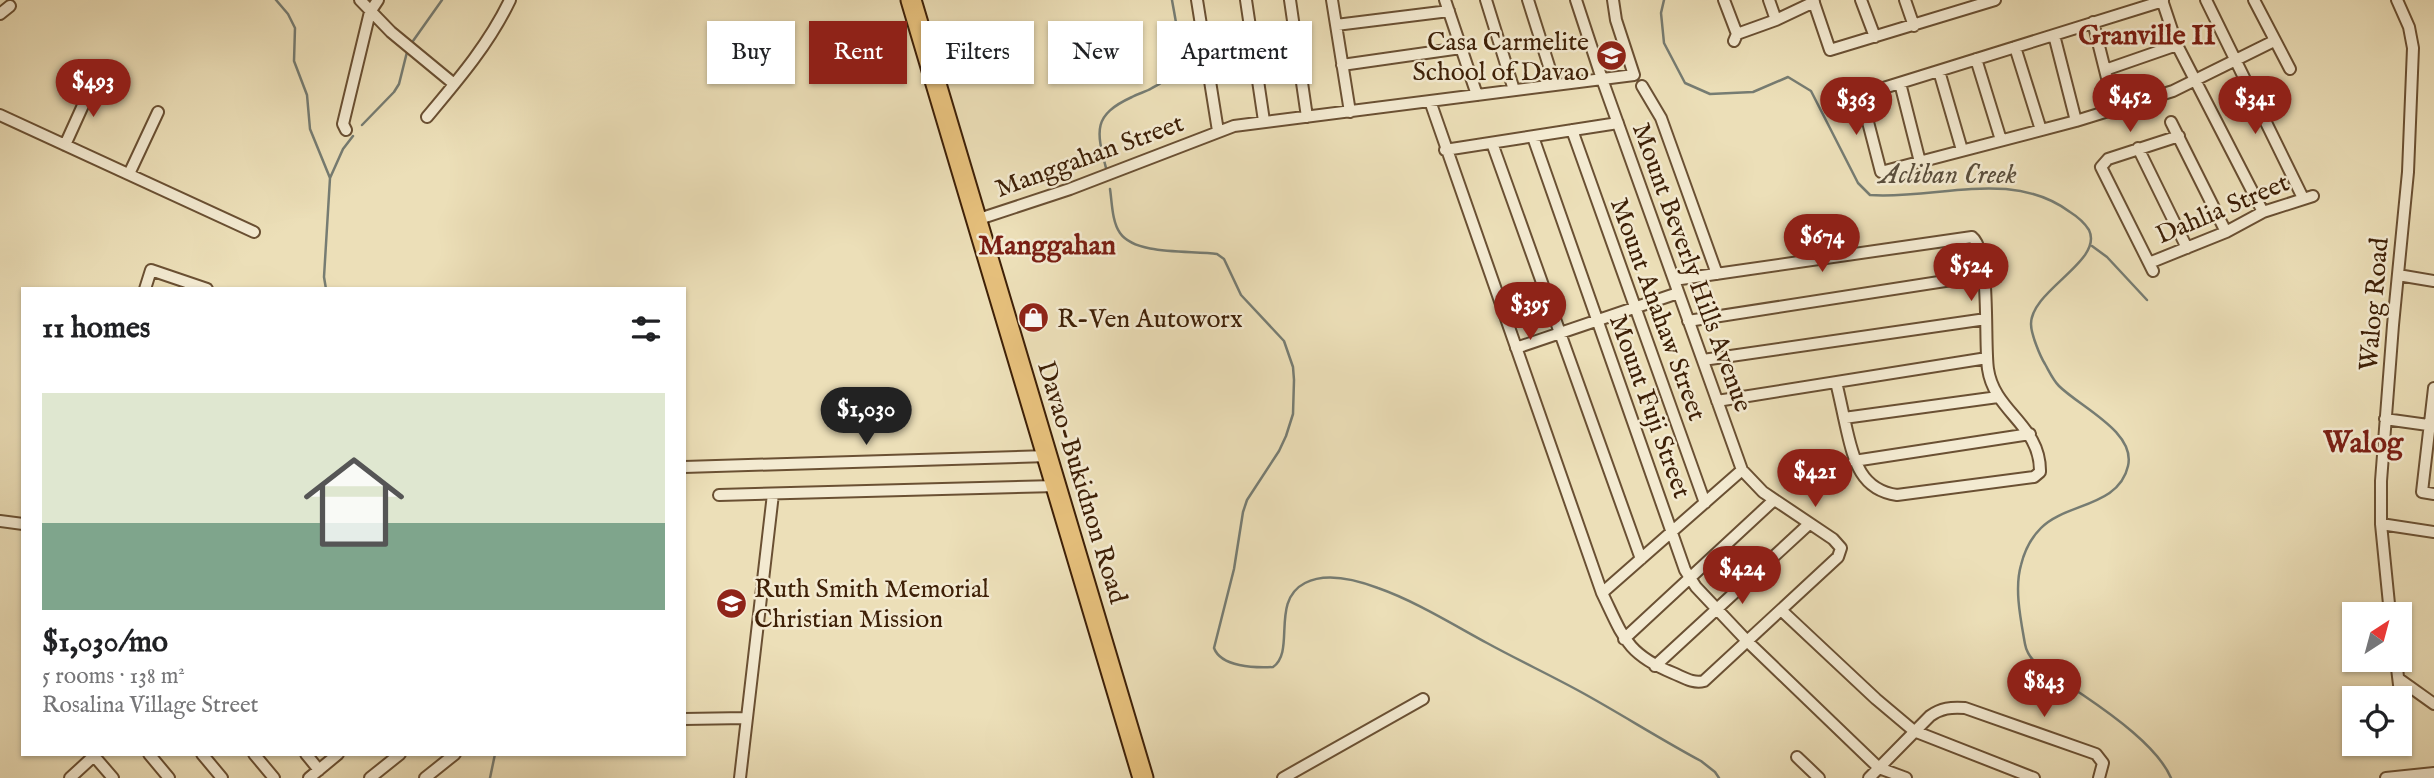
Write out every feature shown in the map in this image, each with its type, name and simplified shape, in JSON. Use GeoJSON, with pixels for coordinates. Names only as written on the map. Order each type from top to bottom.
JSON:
{"type":"FeatureCollection","features":[{"type":"Feature","properties":{"kind":"highway","name":"Davao-Bukidnon Road"},"geometry":{"type":"LineString","coordinates":[[911,0],[1143,778]]}},
{"type":"Feature","properties":{"kind":"street"},"geometry":{"type":"LineString","coordinates":[[360,0],[391,32],[454,84]]}},
{"type":"Feature","properties":{"kind":"street"},"geometry":{"type":"LineString","coordinates":[[346,130],[343,124],[370,12],[378,0]]}},
{"type":"Feature","properties":{"kind":"street"},"geometry":{"type":"LineString","coordinates":[[427,117],[495,30],[510,0]]}},
{"type":"Feature","properties":{"kind":"street"},"geometry":{"type":"LineString","coordinates":[[1197,0],[1218,131]]}},
{"type":"Feature","properties":{"kind":"street"},"geometry":{"type":"LineString","coordinates":[[1247,0],[1264,121]]}},
{"type":"Feature","properties":{"kind":"street"},"geometry":{"type":"LineString","coordinates":[[1290,0],[1307,117]]}},
{"type":"Feature","properties":{"kind":"street"},"geometry":{"type":"LineString","coordinates":[[1332,0],[1350,112]]}},
{"type":"Feature","properties":{"kind":"street"},"geometry":{"type":"LineString","coordinates":[[1486,0],[1514,90]]}},
{"type":"Feature","properties":{"kind":"street"},"geometry":{"type":"LineString","coordinates":[[1528,0],[1555,85]]}},
{"type":"Feature","properties":{"kind":"street","name":"Mount Beverly Hills Avenue"},"geometry":{"type":"LineString","coordinates":[[1576,0],[1742,470]]}},
{"type":"Feature","properties":{"kind":"street","name":"Manggahan Street"},"geometry":{"type":"LineString","coordinates":[[976,220],[1070,189],[1218,131],[1264,121],[1634,75],[1616,20],[1613,0]]}},
{"type":"Feature","properties":{"kind":"street"},"geometry":{"type":"LineString","coordinates":[[1724,0],[1735,38],[1813,1],[1830,50],[1995,0]]}},
{"type":"Feature","properties":{"kind":"street"},"geometry":{"type":"LineString","coordinates":[[1769,0],[1776,20]]}},
{"type":"Feature","properties":{"kind":"street"},"geometry":{"type":"LineString","coordinates":[[1861,0],[1875,37]]}},
{"type":"Feature","properties":{"kind":"street"},"geometry":{"type":"LineString","coordinates":[[1905,0],[1914,26]]}},
{"type":"Feature","properties":{"kind":"street"},"geometry":{"type":"LineString","coordinates":[[1948,0],[1953,13]]}},
{"type":"Feature","properties":{"kind":"street"},"geometry":{"type":"LineString","coordinates":[[2263,212],[2196,81],[2177,46],[2163,0],[1861,95],[1881,172],[2076,121],[2173,91],[2196,81],[2274,41]]}},
{"type":"Feature","properties":{"kind":"street"},"geometry":{"type":"LineString","coordinates":[[2206,0],[2236,61]]}},
{"type":"Feature","properties":{"kind":"street"},"geometry":{"type":"LineString","coordinates":[[2254,0],[2290,69]]}},
{"type":"Feature","properties":{"kind":"street","name":"Walog Road"},"geometry":{"type":"LineString","coordinates":[[2389,602],[2381,524],[2381,469],[2408,172],[2413,48],[2409,27],[2398,0]]}},
{"type":"Feature","properties":{"kind":"street"},"geometry":{"type":"LineString","coordinates":[[0,14],[10,6]]}},
{"type":"Feature","properties":{"kind":"street"},"geometry":{"type":"LineString","coordinates":[[1336,25],[1447,6],[1477,95]]}},
{"type":"Feature","properties":{"kind":"street"},"geometry":{"type":"LineString","coordinates":[[2092,22],[2115,110]]}},
{"type":"Feature","properties":{"kind":"street"},"geometry":{"type":"LineString","coordinates":[[2054,35],[2076,121]]}},
{"type":"Feature","properties":{"kind":"street"},"geometry":{"type":"LineString","coordinates":[[2105,70],[2177,46]]}},
{"type":"Feature","properties":{"kind":"street"},"geometry":{"type":"LineString","coordinates":[[2015,47],[2041,130]]}},
{"type":"Feature","properties":{"kind":"street"},"geometry":{"type":"LineString","coordinates":[[1342,65],[1461,48]]}},
{"type":"Feature","properties":{"kind":"street"},"geometry":{"type":"LineString","coordinates":[[1976,59],[2001,140]]}},
{"type":"Feature","properties":{"kind":"street","name":"Dahlia Street"},"geometry":{"type":"LineString","coordinates":[[2138,148],[2108,159],[2103,164],[2102,171],[2151,267],[2263,212],[2308,197],[2236,61]]}},
{"type":"Feature","properties":{"kind":"street"},"geometry":{"type":"LineString","coordinates":[[1939,71],[1962,150]]}},
{"type":"Feature","properties":{"kind":"street"},"geometry":{"type":"LineString","coordinates":[[65,145],[94,81]]}},
{"type":"Feature","properties":{"kind":"street"},"geometry":{"type":"LineString","coordinates":[[1900,83],[1920,162]]}},
{"type":"Feature","properties":{"kind":"street"},"geometry":{"type":"LineString","coordinates":[[1642,86],[1661,118],[1717,274]]}},
{"type":"Feature","properties":{"kind":"street"},"geometry":{"type":"LineString","coordinates":[[1430,101],[1602,593],[1624,639],[1633,650],[1655,666],[1700,683],[1838,557],[1841,548],[1774,500],[1742,470],[1602,593]]}},
{"type":"Feature","properties":{"kind":"street"},"geometry":{"type":"LineString","coordinates":[[129,174],[158,112]]}},
{"type":"Feature","properties":{"kind":"street"},"geometry":{"type":"LineString","coordinates":[[0,115],[254,232]]}},
{"type":"Feature","properties":{"kind":"street"},"geometry":{"type":"LineString","coordinates":[[2171,122],[2226,232]]}},
{"type":"Feature","properties":{"kind":"street"},"geometry":{"type":"LineString","coordinates":[[1446,150],[1618,123]]}},
{"type":"Feature","properties":{"kind":"street","name":"Mount Anahaw Street"},"geometry":{"type":"LineString","coordinates":[[1572,130],[1705,503]]}},
{"type":"Feature","properties":{"kind":"street","name":"Mount Fuji Street"},"geometry":{"type":"LineString","coordinates":[[1533,136],[1681,561],[1690,578],[1748,642],[1879,768]]}},
{"type":"Feature","properties":{"kind":"street"},"geometry":{"type":"LineString","coordinates":[[2179,136],[2138,148],[2187,248]]}},
{"type":"Feature","properties":{"kind":"street"},"geometry":{"type":"LineString","coordinates":[[1492,143],[1641,559]]}},
{"type":"Feature","properties":{"kind":"street"},"geometry":{"type":"LineString","coordinates":[[1674,280],[1968,237],[1974,239],[1984,275],[1990,380],[1997,397],[2030,434],[2038,454],[2039,474],[2034,477],[1897,495],[1880,490],[1861,474],[1854,461],[1836,382]]}},
{"type":"Feature","properties":{"kind":"street"},"geometry":{"type":"LineString","coordinates":[[146,287],[151,270],[201,287]]}},
{"type":"Feature","properties":{"kind":"street"},"geometry":{"type":"LineString","coordinates":[[1688,321],[1984,275]]}},
{"type":"Feature","properties":{"kind":"street"},"geometry":{"type":"LineString","coordinates":[[2398,275],[2434,281]]}},
{"type":"Feature","properties":{"kind":"street"},"geometry":{"type":"LineString","coordinates":[[1516,348],[1678,293]]}},
{"type":"Feature","properties":{"kind":"street"},"geometry":{"type":"LineString","coordinates":[[1703,360],[1986,319]]}},
{"type":"Feature","properties":{"kind":"street"},"geometry":{"type":"LineString","coordinates":[[1717,401],[1987,358]]}},
{"type":"Feature","properties":{"kind":"street"},"geometry":{"type":"LineString","coordinates":[[2434,388],[2422,492],[2434,494]]}},
{"type":"Feature","properties":{"kind":"street"},"geometry":{"type":"LineString","coordinates":[[1844,418],[1997,397]]}},
{"type":"Feature","properties":{"kind":"street"},"geometry":{"type":"LineString","coordinates":[[2385,419],[2428,425]]}},
{"type":"Feature","properties":{"kind":"street"},"geometry":{"type":"LineString","coordinates":[[1854,461],[2030,434]]}},
{"type":"Feature","properties":{"kind":"street"},"geometry":{"type":"LineString","coordinates":[[686,467],[1048,456]]}},
{"type":"Feature","properties":{"kind":"street"},"geometry":{"type":"LineString","coordinates":[[719,495],[1057,486]]}},
{"type":"Feature","properties":{"kind":"street"},"geometry":{"type":"LineString","coordinates":[[740,778],[774,494]]}},
{"type":"Feature","properties":{"kind":"street"},"geometry":{"type":"LineString","coordinates":[[1624,639],[1774,500]]}},
{"type":"Feature","properties":{"kind":"street"},"geometry":{"type":"LineString","coordinates":[[0,521],[21,524]]}},
{"type":"Feature","properties":{"kind":"street"},"geometry":{"type":"LineString","coordinates":[[1655,666],[1809,524]]}},
{"type":"Feature","properties":{"kind":"street"},"geometry":{"type":"LineString","coordinates":[[2381,524],[2434,532]]}},
{"type":"Feature","properties":{"kind":"street"},"geometry":{"type":"LineString","coordinates":[[1781,610],[1914,731],[2034,778]]}},
{"type":"Feature","properties":{"kind":"street"},"geometry":{"type":"LineString","coordinates":[[2398,672],[2400,686]]}},
{"type":"Feature","properties":{"kind":"street"},"geometry":{"type":"LineString","coordinates":[[2399,679],[2434,704]]}},
{"type":"Feature","properties":{"kind":"street"},"geometry":{"type":"LineString","coordinates":[[1283,778],[1423,699]]}},
{"type":"Feature","properties":{"kind":"street"},"geometry":{"type":"LineString","coordinates":[[1869,778],[1914,731],[1938,711],[1965,708],[2096,754],[2102,760],[2099,778]]}},
{"type":"Feature","properties":{"kind":"street"},"geometry":{"type":"LineString","coordinates":[[686,719],[747,718]]}},
{"type":"Feature","properties":{"kind":"street"},"geometry":{"type":"LineString","coordinates":[[70,778],[94,756]]}},
{"type":"Feature","properties":{"kind":"street"},"geometry":{"type":"LineString","coordinates":[[96,756],[113,778]]}},
{"type":"Feature","properties":{"kind":"street"},"geometry":{"type":"LineString","coordinates":[[151,756],[169,778]]}},
{"type":"Feature","properties":{"kind":"street"},"geometry":{"type":"LineString","coordinates":[[204,756],[222,778]]}},
{"type":"Feature","properties":{"kind":"street"},"geometry":{"type":"LineString","coordinates":[[256,756],[275,778]]}},
{"type":"Feature","properties":{"kind":"street"},"geometry":{"type":"LineString","coordinates":[[308,756],[319,770]]}},
{"type":"Feature","properties":{"kind":"street"},"geometry":{"type":"LineString","coordinates":[[309,778],[336,756]]}},
{"type":"Feature","properties":{"kind":"street"},"geometry":{"type":"LineString","coordinates":[[370,778],[398,756]]}},
{"type":"Feature","properties":{"kind":"street"},"geometry":{"type":"LineString","coordinates":[[425,778],[452,756]]}},
{"type":"Feature","properties":{"kind":"street"},"geometry":{"type":"LineString","coordinates":[[1797,757],[1819,778]]}},
{"type":"Feature","properties":{"kind":"street"},"geometry":{"type":"LineString","coordinates":[[1879,768],[1906,778]]}},
{"type":"Feature","properties":{"kind":"street"},"geometry":{"type":"LineString","coordinates":[[2386,778],[2434,773]]}},
{"type":"Feature","properties":{"kind":"waterway"},"geometry":{"type":"LineString","coordinates":[[276,0],[295,28],[294,61],[307,95],[310,129],[330,178]]}},
{"type":"Feature","properties":{"kind":"waterway"},"geometry":{"type":"LineString","coordinates":[[413,41],[442,0]]}},
{"type":"Feature","properties":{"kind":"waterway"},"geometry":{"type":"LineString","coordinates":[[1106,168],[1100,143],[1104,117],[1119,104],[1161,83],[1172,70],[1178,44],[1172,0]]}},
{"type":"Feature","properties":{"kind":"waterway","name":"Acliban Creek"},"geometry":{"type":"LineString","coordinates":[[1664,0],[1661,13],[1664,43],[1685,83],[1710,94],[1753,92],[1788,77],[1811,91],[1858,183],[1870,195],[1973,189],[2023,191],[2047,199],[2070,212],[2089,230],[2091,242],[2086,253],[2042,299],[2034,311],[2031,328],[2041,356],[2055,381],[2115,431],[2124,442],[2128,466],[2123,479],[2114,489],[2103,497],[2051,520],[2034,536],[2019,574],[2020,615],[2028,653],[2040,668],[2120,721],[2156,755],[2171,778]]}},
{"type":"Feature","properties":{"kind":"waterway"},"geometry":{"type":"LineString","coordinates":[[362,125],[399,84],[407,52]]}},
{"type":"Feature","properties":{"kind":"waterway"},"geometry":{"type":"LineString","coordinates":[[326,287],[330,178],[343,149],[353,136]]}},
{"type":"Feature","properties":{"kind":"waterway"},"geometry":{"type":"LineString","coordinates":[[1110,189],[1115,223],[1120,233],[1128,240],[1151,249],[1217,254],[1224,259],[1241,295],[1284,341],[1293,367],[1293,414],[1279,451],[1247,500],[1243,512],[1234,569],[1214,648],[1218,654],[1239,665],[1273,667],[1280,660],[1283,650],[1288,601],[1295,591],[1305,583],[1322,578],[1361,582],[1420,606],[1581,692],[1701,761],[1719,778]]}},
{"type":"Feature","properties":{"kind":"waterway"},"geometry":{"type":"LineString","coordinates":[[2092,246],[2107,257],[2147,300]]}},
{"type":"Feature","properties":{"kind":"waterway"},"geometry":{"type":"LineString","coordinates":[[490,778],[495,756]]}},
{"type":"Feature","properties":{"kind":"place","name":"Casa Carmelite School of Davao"},"geometry":{"type":"Point","coordinates":[1612,56]}},
{"type":"Feature","properties":{"kind":"place","name":"R-Ven Autoworx"},"geometry":{"type":"Point","coordinates":[1034,318]}},
{"type":"Feature","properties":{"kind":"place","name":"Ruth Smith Memorial Christian Mission"},"geometry":{"type":"Point","coordinates":[731,603]}},
{"type":"Feature","properties":{"kind":"district","name":"Granville II"},"geometry":{"type":"Point","coordinates":[2147,34]}},
{"type":"Feature","properties":{"kind":"district","name":"Manggahan"},"geometry":{"type":"Point","coordinates":[1047,244]}},
{"type":"Feature","properties":{"kind":"district","name":"Walog"},"geometry":{"type":"Point","coordinates":[2363,442]}}]}
